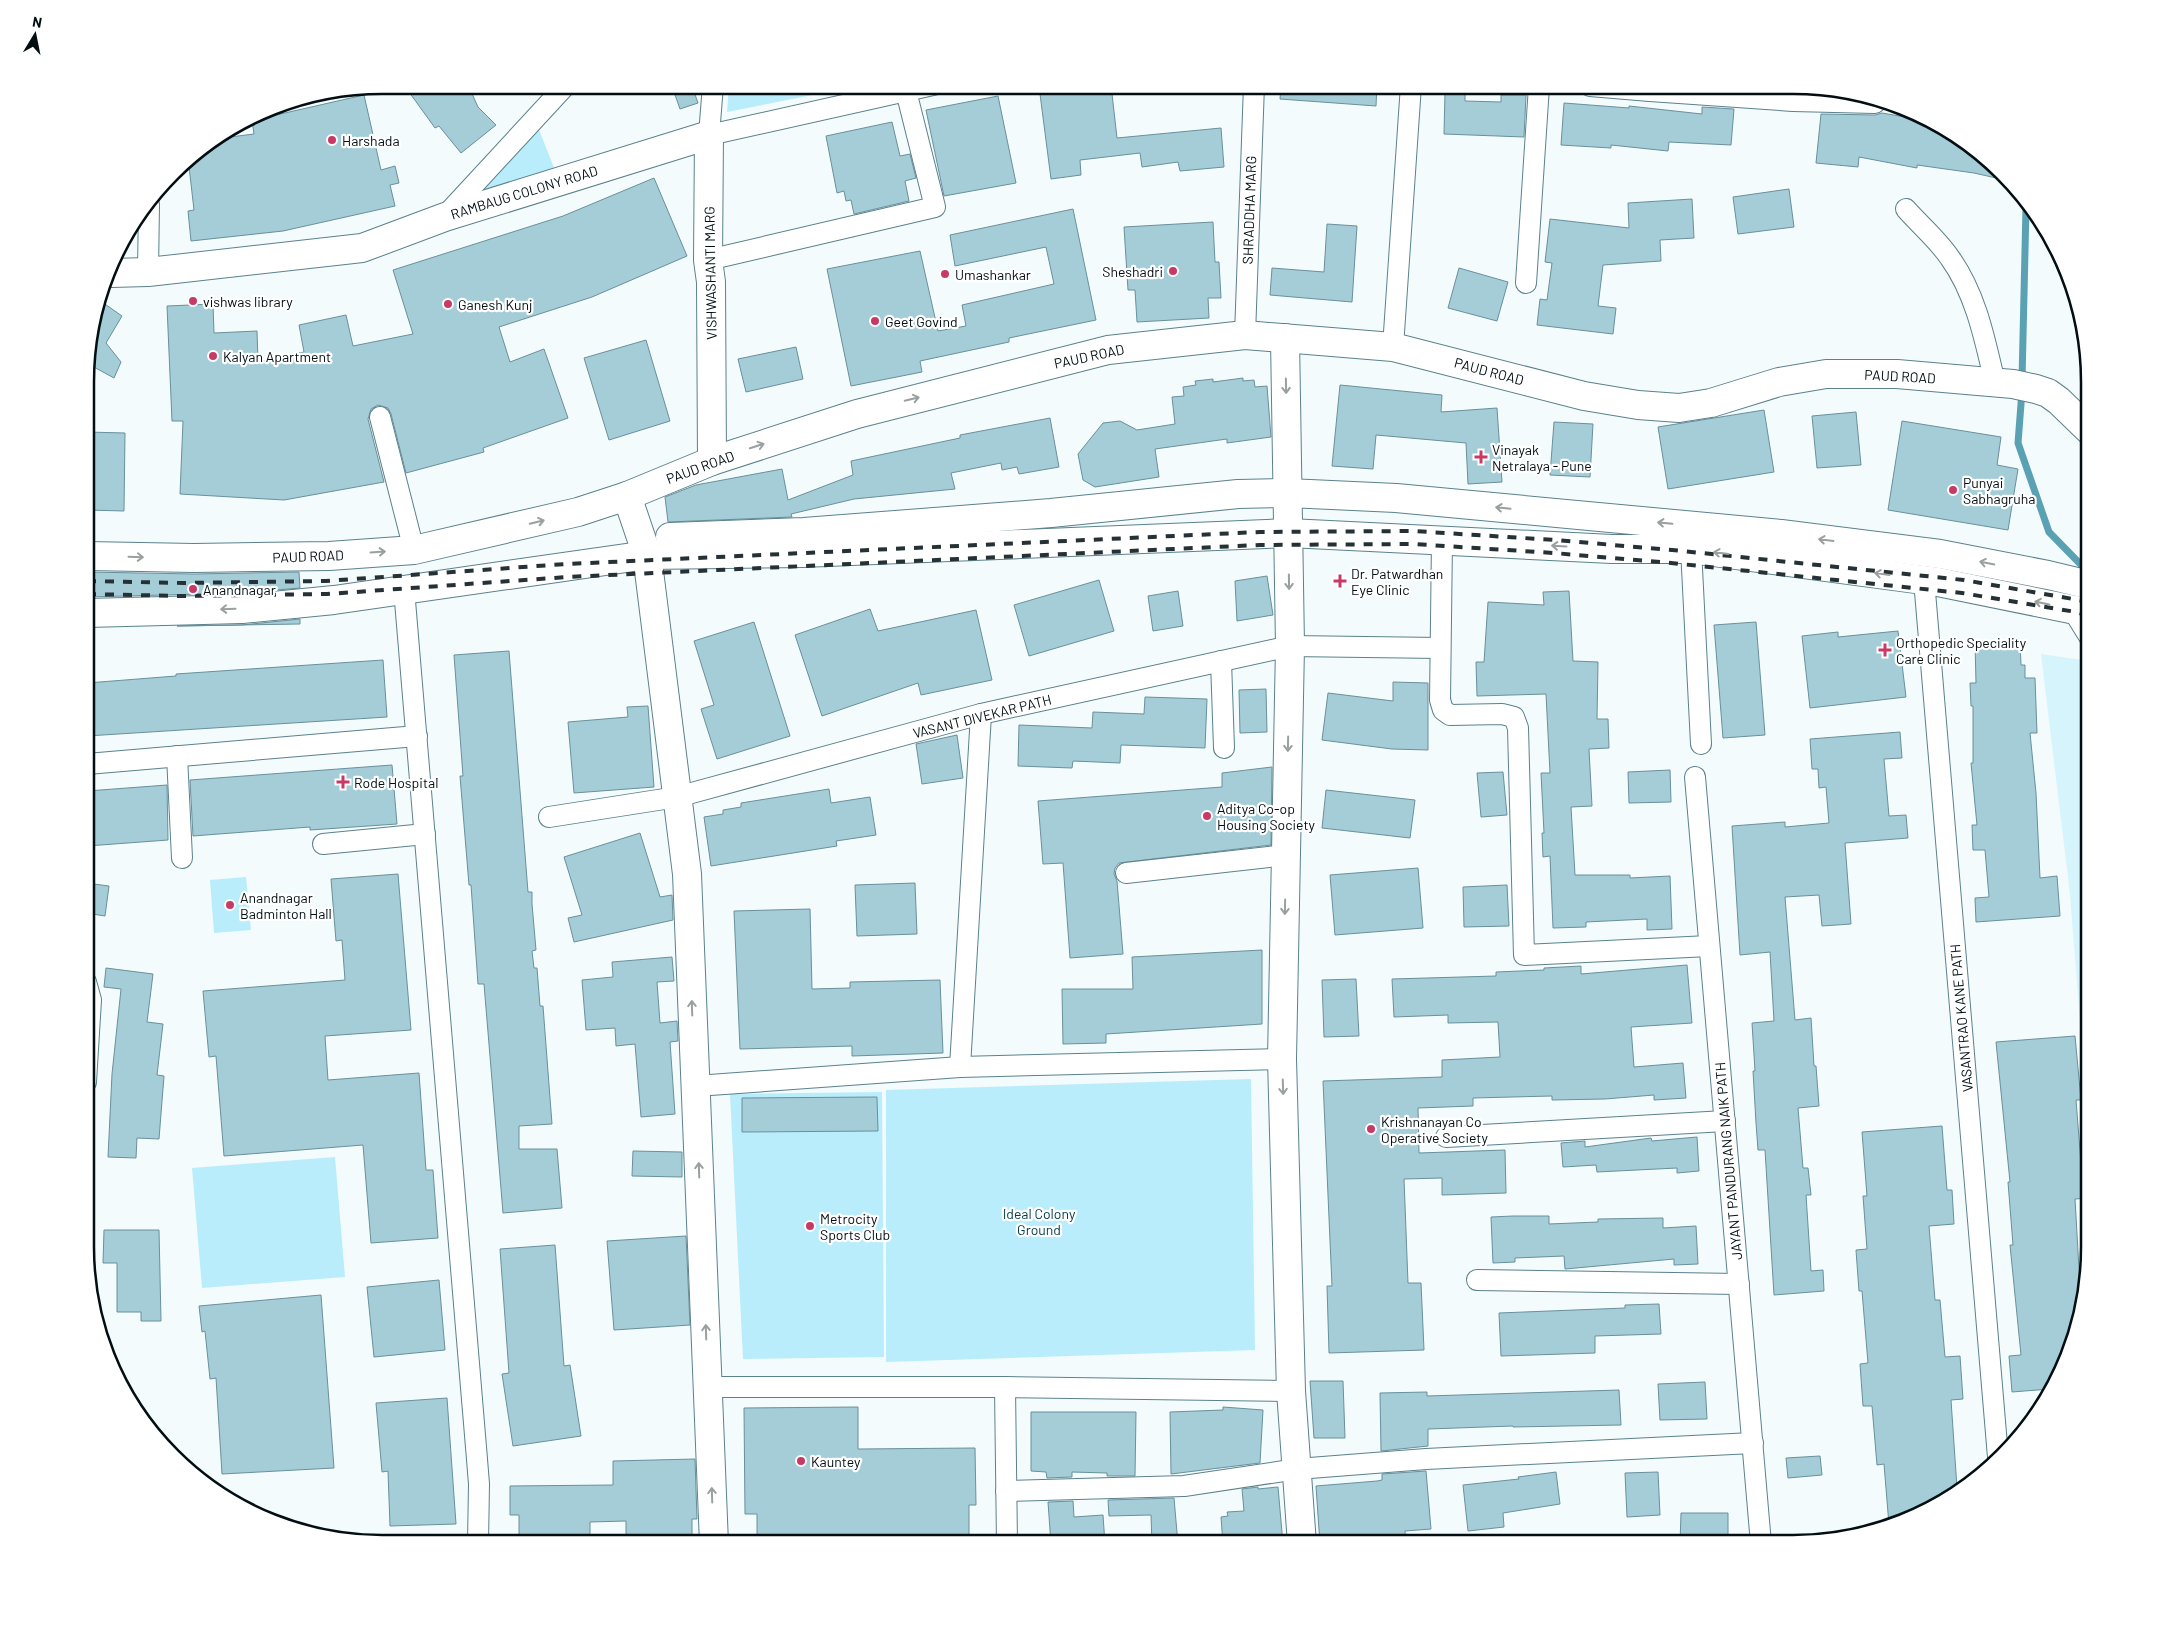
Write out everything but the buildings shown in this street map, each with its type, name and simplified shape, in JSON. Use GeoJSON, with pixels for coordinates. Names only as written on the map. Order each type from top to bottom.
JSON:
{"type":"FeatureCollection","features":[{"type":"Feature","properties":{"kind":"main road","name":"RAMBAUG COLONY ROAD"},"geometry":{"type":"LineString","coordinates":[[116,273],[148,272],[362,248],[445,216],[709,135]]}},
{"type":"Feature","properties":{"kind":"main road","name":"VISHWASHANTI MARG"},"geometry":{"type":"LineString","coordinates":[[709,135],[708,260],[711,282],[712,461]]}},
{"type":"Feature","properties":{"kind":"main road","name":"PAUD ROAD"},"geometry":{"type":"LineString","coordinates":[[94,556],[204,558],[329,556],[414,550],[578,512],[627,496],[712,461],[857,414],[1108,350],[1245,335],[1393,347],[1584,396],[1638,405],[1679,408],[1711,403],[1780,382],[1826,374],[1897,374],[2015,385],[2059,401],[2081,419]]}},
{"type":"Feature","properties":{"kind":"main road"},"geometry":{"type":"LineString","coordinates":[[1285,338],[1290,646],[1282,1059],[1291,1391],[1301,1535]]}},
{"type":"Feature","properties":{"kind":"main road"},"geometry":{"type":"LineString","coordinates":[[94,613],[242,609],[334,600],[522,574],[644,547],[804,532],[1051,513],[1238,494],[1288,493],[1396,498],[1781,534],[1940,554],[2048,574],[2079,583]]}},
{"type":"Feature","properties":{"kind":"main road"},"geometry":{"type":"LineString","coordinates":[[627,496],[644,547],[687,874],[714,1535]]}},
{"type":"Feature","properties":{"kind":"main road"},"geometry":{"type":"LineString","coordinates":[[644,547],[802,553],[1289,533],[1442,539],[1612,549],[1691,549],[1924,580],[2081,611]]}},
{"type":"Feature","properties":{"kind":"street"},"geometry":{"type":"LineString","coordinates":[[445,216],[558,94]]}},
{"type":"Feature","properties":{"kind":"street","name":"VISHWASHANTI MARG"},"geometry":{"type":"LineString","coordinates":[[709,135],[713,94]]}},
{"type":"Feature","properties":{"kind":"street","name":"RAMBAUG COLONY ROAD"},"geometry":{"type":"LineString","coordinates":[[709,135],[893,94]]}},
{"type":"Feature","properties":{"kind":"street"},"geometry":{"type":"LineString","coordinates":[[708,260],[935,207],[907,94]]}},
{"type":"Feature","properties":{"kind":"street","name":"SHRADDHA MARG"},"geometry":{"type":"LineString","coordinates":[[1245,335],[1254,94]]}},
{"type":"Feature","properties":{"kind":"street"},"geometry":{"type":"LineString","coordinates":[[1393,347],[1410,94]]}},
{"type":"Feature","properties":{"kind":"street"},"geometry":{"type":"LineString","coordinates":[[1526,283],[1538,94]]}},
{"type":"Feature","properties":{"kind":"street"},"geometry":{"type":"LineString","coordinates":[[1801,94],[1856,101]]}},
{"type":"Feature","properties":{"kind":"street"},"geometry":{"type":"LineString","coordinates":[[1906,210],[1950,257],[1968,288],[1982,328],[2015,385]]}},
{"type":"Feature","properties":{"kind":"street"},"geometry":{"type":"LineString","coordinates":[[148,272],[149,213]]}},
{"type":"Feature","properties":{"kind":"street"},"geometry":{"type":"LineString","coordinates":[[380,416],[414,550]]}},
{"type":"Feature","properties":{"kind":"street"},"geometry":{"type":"LineString","coordinates":[[1442,539],[1440,700],[1443,710],[1450,714],[1502,714],[1514,717],[1518,728],[1524,955],[1709,946]]}},
{"type":"Feature","properties":{"kind":"street"},"geometry":{"type":"LineString","coordinates":[[1691,549],[1701,744]]}},
{"type":"Feature","properties":{"kind":"street","name":"VASANTRAO KANE PATH"},"geometry":{"type":"LineString","coordinates":[[1924,580],[1997,1451]]}},
{"type":"Feature","properties":{"kind":"street"},"geometry":{"type":"LineString","coordinates":[[404,589],[479,1484],[478,1535]]}},
{"type":"Feature","properties":{"kind":"street","name":"VASANT DIVEKAR PATH"},"geometry":{"type":"LineString","coordinates":[[550,817],[677,797],[981,714],[1290,646],[1440,648]]}},
{"type":"Feature","properties":{"kind":"street"},"geometry":{"type":"LineString","coordinates":[[1221,661],[1224,748]]}},
{"type":"Feature","properties":{"kind":"street"},"geometry":{"type":"LineString","coordinates":[[960,1067],[981,714]]}},
{"type":"Feature","properties":{"kind":"street"},"geometry":{"type":"LineString","coordinates":[[94,763],[417,736]]}},
{"type":"Feature","properties":{"kind":"street"},"geometry":{"type":"LineString","coordinates":[[178,756],[182,858]]}},
{"type":"Feature","properties":{"kind":"street","name":"JAYANT PANDURANG NAIK PATH"},"geometry":{"type":"LineString","coordinates":[[1695,777],[1761,1535]]}},
{"type":"Feature","properties":{"kind":"street"},"geometry":{"type":"LineString","coordinates":[[323,844],[425,834]]}},
{"type":"Feature","properties":{"kind":"street"},"geometry":{"type":"LineString","coordinates":[[1126,873],[1286,855]]}},
{"type":"Feature","properties":{"kind":"street"},"geometry":{"type":"LineString","coordinates":[[696,1086],[960,1067],[1282,1059]]}},
{"type":"Feature","properties":{"kind":"street"},"geometry":{"type":"LineString","coordinates":[[1446,1138],[1725,1121]]}},
{"type":"Feature","properties":{"kind":"street"},"geometry":{"type":"LineString","coordinates":[[1477,1280],[1739,1284]]}},
{"type":"Feature","properties":{"kind":"street"},"geometry":{"type":"LineString","coordinates":[[1005,1387],[1007,1535]]}},
{"type":"Feature","properties":{"kind":"street"},"geometry":{"type":"LineString","coordinates":[[708,1388],[1005,1387],[1291,1391]]}},
{"type":"Feature","properties":{"kind":"street"},"geometry":{"type":"LineString","coordinates":[[1006,1491],[1184,1486],[1297,1469],[1441,1458],[1753,1443]]}},
{"type":"Feature","properties":{"kind":"shaded area"},"geometry":{"type":"Polygon","coordinates":[[[2041,654],[2081,660],[2081,1033],[2070,894],[2041,654]]]}},
{"type":"Feature","properties":{"kind":"green space"},"geometry":{"type":"Polygon","coordinates":[[[728,94],[818,94],[727,112],[728,94]]]}},
{"type":"Feature","properties":{"kind":"green space"},"geometry":{"type":"Polygon","coordinates":[[[538,127],[556,173],[475,198],[538,127]]]}},
{"type":"Feature","properties":{"kind":"green space","name":"Anandnagar Badminton Hall"},"geometry":{"type":"Polygon","coordinates":[[[246,877],[251,930],[214,933],[210,880],[246,877]]]}},
{"type":"Feature","properties":{"kind":"green space","name":"Ideal Colony Ground"},"geometry":{"type":"Polygon","coordinates":[[[1251,1079],[1255,1350],[886,1362],[886,1090],[1251,1079]]]}},
{"type":"Feature","properties":{"kind":"green space","name":"Metrocity Sports Club"},"geometry":{"type":"Polygon","coordinates":[[[882,1092],[884,1357],[743,1359],[730,1094],[882,1092]]]}},
{"type":"Feature","properties":{"kind":"green space"},"geometry":{"type":"Polygon","coordinates":[[[335,1157],[345,1277],[202,1288],[192,1168],[335,1157]]]}},
{"type":"Feature","properties":{"kind":"waterway"},"geometry":{"type":"LineString","coordinates":[[2022,380],[2026,212]]}},
{"type":"Feature","properties":{"kind":"waterway"},"geometry":{"type":"LineString","coordinates":[[2022,391],[2018,443],[2049,532],[2081,565]]}},
{"type":"Feature","properties":{"kind":"railway"},"geometry":{"type":"LineString","coordinates":[[94,581],[183,583],[326,581],[566,564],[1260,532],[1413,531],[1672,550],[1964,580],[2081,600]]}},
{"type":"Feature","properties":{"kind":"railway"},"geometry":{"type":"LineString","coordinates":[[94,594],[182,596],[327,594],[567,577],[1260,545],[1413,544],[1671,563],[1962,593],[2081,613]]}},
{"type":"Feature","properties":{"kind":"place","name":"Harshada"},"geometry":{"type":"Point","coordinates":[332,140]}},
{"type":"Feature","properties":{"kind":"place","name":"Sheshadri"},"geometry":{"type":"Point","coordinates":[1173,271]}},
{"type":"Feature","properties":{"kind":"place","name":"Umashankar"},"geometry":{"type":"Point","coordinates":[945,274]}},
{"type":"Feature","properties":{"kind":"place","name":"vishwas library"},"geometry":{"type":"Point","coordinates":[193,301]}},
{"type":"Feature","properties":{"kind":"place","name":"Ganesh Kunj"},"geometry":{"type":"Point","coordinates":[448,304]}},
{"type":"Feature","properties":{"kind":"place","name":"Geet Govind"},"geometry":{"type":"Point","coordinates":[875,321]}},
{"type":"Feature","properties":{"kind":"place","name":"Kalyan Apartment"},"geometry":{"type":"Point","coordinates":[213,356]}},
{"type":"Feature","properties":{"kind":"place","name":"Vinayak Netralaya - Pune"},"geometry":{"type":"Point","coordinates":[1481,457]}},
{"type":"Feature","properties":{"kind":"place","name":"Punyai Sabhagruha"},"geometry":{"type":"Point","coordinates":[1953,490]}},
{"type":"Feature","properties":{"kind":"place","name":"Dr. Patwardhan Eye Clinic"},"geometry":{"type":"Point","coordinates":[1340,581]}},
{"type":"Feature","properties":{"kind":"place","name":"Anandnagar"},"geometry":{"type":"Point","coordinates":[193,589]}},
{"type":"Feature","properties":{"kind":"place","name":"Orthopedic Speciality Care Clinic"},"geometry":{"type":"Point","coordinates":[1885,650]}},
{"type":"Feature","properties":{"kind":"place","name":"Rode Hospital"},"geometry":{"type":"Point","coordinates":[343,782]}},
{"type":"Feature","properties":{"kind":"place","name":"Aditya Co-op Housing Society"},"geometry":{"type":"Point","coordinates":[1207,816]}},
{"type":"Feature","properties":{"kind":"place","name":"Anandnagar Badminton Hall"},"geometry":{"type":"Point","coordinates":[230,905]}},
{"type":"Feature","properties":{"kind":"place","name":"Krishnanayan Co Operative Society"},"geometry":{"type":"Point","coordinates":[1371,1129]}},
{"type":"Feature","properties":{"kind":"place","name":"Metrocity Sports Club"},"geometry":{"type":"Point","coordinates":[810,1226]}},
{"type":"Feature","properties":{"kind":"place","name":"Kauntey"},"geometry":{"type":"Point","coordinates":[801,1461]}}]}
